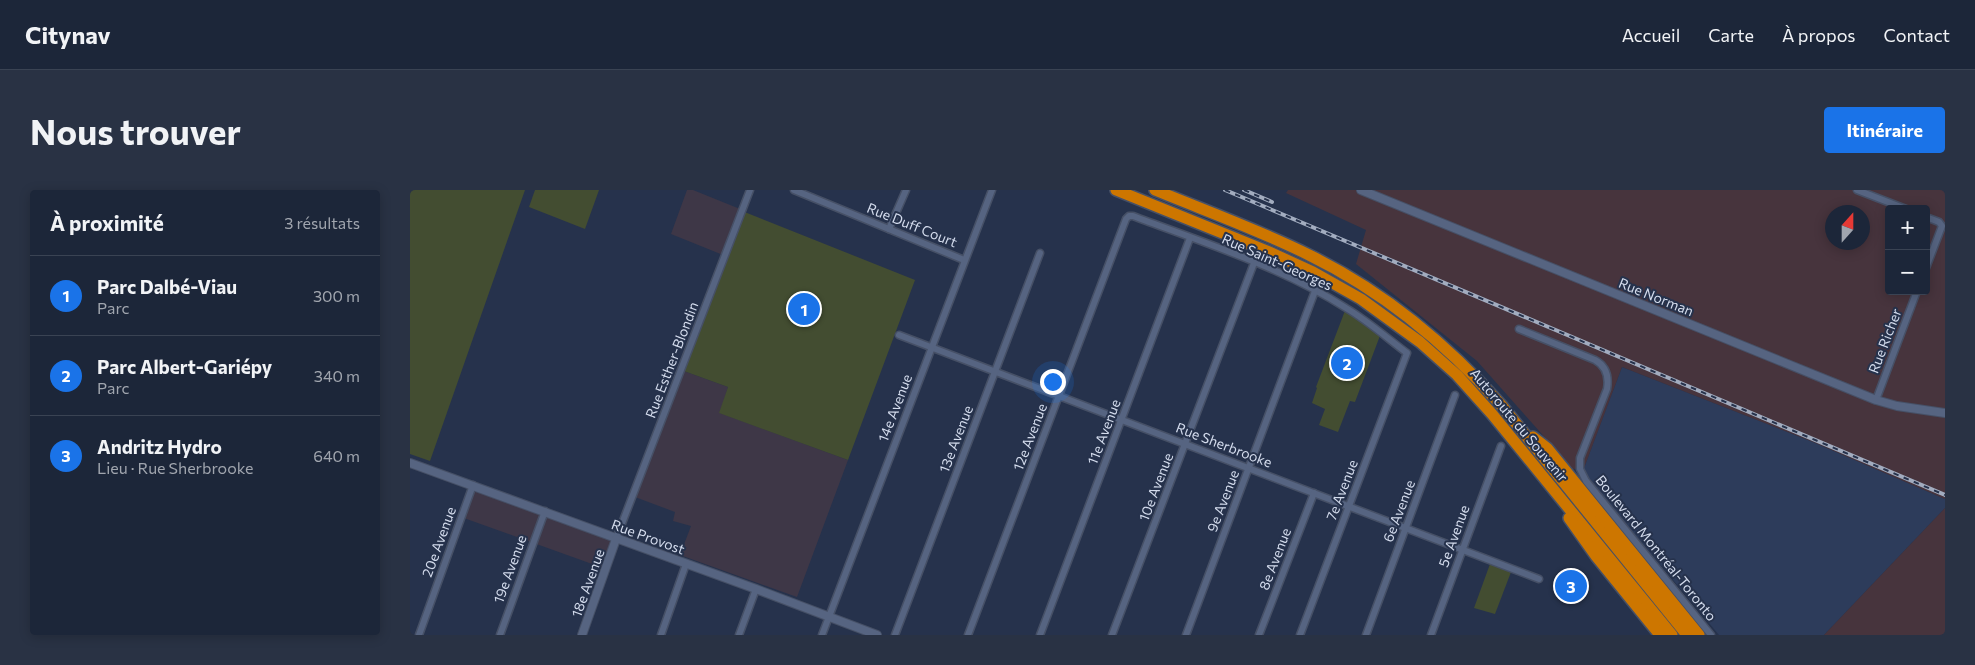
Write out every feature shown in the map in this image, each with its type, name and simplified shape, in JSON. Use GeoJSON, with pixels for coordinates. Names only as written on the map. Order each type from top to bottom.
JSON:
{"type":"FeatureCollection","features":[{"type":"Feature","properties":{"kind":"highway","name":"Autoroute du Souvenir"},"geometry":{"type":"LineString","coordinates":[[1116,190],[1284,258],[1325,278],[1361,299],[1407,332],[1452,371],[1486,406],[1672,635]]}},
{"type":"Feature","properties":{"kind":"highway","name":"Autoroute du Souvenir"},"geometry":{"type":"LineString","coordinates":[[1155,190],[1308,254],[1368,288],[1412,320],[1484,386],[1518,425],[1687,635]]}},
{"type":"Feature","properties":{"kind":"highway"},"geometry":{"type":"LineString","coordinates":[[1518,425],[1547,448],[1698,635]]}},
{"type":"Feature","properties":{"kind":"highway"},"geometry":{"type":"LineString","coordinates":[[1533,464],[1581,537],[1660,635]]}},
{"type":"Feature","properties":{"kind":"street","name":"Rue Esther-Blondin"},"geometry":{"type":"LineString","coordinates":[[616,539],[750,190]]}},
{"type":"Feature","properties":{"kind":"street","name":"Rue Duff Court"},"geometry":{"type":"LineString","coordinates":[[794,190],[964,260]]}},
{"type":"Feature","properties":{"kind":"street"},"geometry":{"type":"LineString","coordinates":[[889,229],[906,190]]}},
{"type":"Feature","properties":{"kind":"street","name":"14e Avenue"},"geometry":{"type":"LineString","coordinates":[[822,635],[992,190]]}},
{"type":"Feature","properties":{"kind":"street","name":"Rue Norman"},"geometry":{"type":"LineString","coordinates":[[1362,190],[1876,400],[1896,406],[1945,413]]}},
{"type":"Feature","properties":{"kind":"street"},"geometry":{"type":"LineString","coordinates":[[1857,190],[1896,205]]}},
{"type":"Feature","properties":{"kind":"street","name":"Rue Saint-Georges"},"geometry":{"type":"LineString","coordinates":[[1126,219],[1129,216],[1133,216],[1254,263],[1315,291],[1348,309],[1407,353]]}},
{"type":"Feature","properties":{"kind":"street"},"geometry":{"type":"LineString","coordinates":[[1930,218],[1939,222],[1942,226],[1930,258]]}},
{"type":"Feature","properties":{"kind":"street","name":"12e Avenue"},"geometry":{"type":"LineString","coordinates":[[968,635],[1126,219]]}},
{"type":"Feature","properties":{"kind":"street","name":"11e Avenue"},"geometry":{"type":"LineString","coordinates":[[1040,635],[1190,238]]}},
{"type":"Feature","properties":{"kind":"street","name":"13e Avenue"},"geometry":{"type":"LineString","coordinates":[[895,635],[1040,253]]}},
{"type":"Feature","properties":{"kind":"street","name":"10e Avenue"},"geometry":{"type":"LineString","coordinates":[[1112,635],[1254,263]]}},
{"type":"Feature","properties":{"kind":"street","name":"9e Avenue"},"geometry":{"type":"LineString","coordinates":[[1186,635],[1315,291]]}},
{"type":"Feature","properties":{"kind":"street","name":"Rue Richer"},"geometry":{"type":"LineString","coordinates":[[1876,400],[1915,295]]}},
{"type":"Feature","properties":{"kind":"street","name":"Boulevard Montréal-Toronto"},"geometry":{"type":"LineString","coordinates":[[1518,329],[1595,360],[1604,367],[1608,380],[1608,389],[1580,458],[1581,472],[1591,488],[1711,635]]}},
{"type":"Feature","properties":{"kind":"street","name":"Rue Sherbrooke"},"geometry":{"type":"LineString","coordinates":[[899,335],[1540,579]]}},
{"type":"Feature","properties":{"kind":"street","name":"7e Avenue"},"geometry":{"type":"LineString","coordinates":[[1300,635],[1407,353]]}},
{"type":"Feature","properties":{"kind":"street","name":"6e Avenue"},"geometry":{"type":"LineString","coordinates":[[1366,635],[1455,395]]}},
{"type":"Feature","properties":{"kind":"street","name":"5e Avenue"},"geometry":{"type":"LineString","coordinates":[[1431,635],[1501,446]]}},
{"type":"Feature","properties":{"kind":"street","name":"Rue Provost"},"geometry":{"type":"LineString","coordinates":[[410,463],[545,511],[877,635]]}},
{"type":"Feature","properties":{"kind":"street","name":"20e Avenue"},"geometry":{"type":"LineString","coordinates":[[419,635],[473,485]]}},
{"type":"Feature","properties":{"kind":"street","name":"8e Avenue"},"geometry":{"type":"LineString","coordinates":[[1259,635],[1314,493]]}},
{"type":"Feature","properties":{"kind":"street","name":"19e Avenue"},"geometry":{"type":"LineString","coordinates":[[500,635],[545,511]]}},
{"type":"Feature","properties":{"kind":"street","name":"18e Avenue"},"geometry":{"type":"LineString","coordinates":[[582,635],[616,539]]}},
{"type":"Feature","properties":{"kind":"street"},"geometry":{"type":"LineString","coordinates":[[661,635],[686,564]]}},
{"type":"Feature","properties":{"kind":"street"},"geometry":{"type":"LineString","coordinates":[[739,635],[756,589]]}},
{"type":"Feature","properties":{"kind":"shaded area"},"geometry":{"type":"Polygon","coordinates":[[[687,190],[693,190],[740,209],[723,255],[671,234],[687,190]]]}},
{"type":"Feature","properties":{"kind":"shaded area"},"geometry":{"type":"Polygon","coordinates":[[[1288,190],[1945,190],[1945,499],[1813,442],[1622,367],[1584,468],[1573,469],[1477,361],[1356,264],[1366,230],[1286,193],[1288,190]]]}},
{"type":"Feature","properties":{"kind":"shaded area"},"geometry":{"type":"Polygon","coordinates":[[[1622,367],[1813,442],[1945,499],[1945,508],[1824,635],[1719,635],[1586,476],[1584,468],[1622,367]]]}},
{"type":"Feature","properties":{"kind":"shaded area"},"geometry":{"type":"Polygon","coordinates":[[[681,370],[728,387],[720,413],[848,460],[797,597],[680,555],[691,526],[673,521],[675,512],[635,497],[681,370]]]}},
{"type":"Feature","properties":{"kind":"shaded area"},"geometry":{"type":"Polygon","coordinates":[[[473,485],[616,539],[606,569],[461,517],[473,485]]]}},
{"type":"Feature","properties":{"kind":"shaded area"},"geometry":{"type":"Polygon","coordinates":[[[1945,508],[1945,635],[1824,635],[1945,508]]]}},
{"type":"Feature","properties":{"kind":"green space"},"geometry":{"type":"Polygon","coordinates":[[[410,190],[525,190],[430,461],[410,454],[410,190]]]}},
{"type":"Feature","properties":{"kind":"green space"},"geometry":{"type":"Polygon","coordinates":[[[535,190],[599,190],[585,229],[529,207],[535,190]]]}},
{"type":"Feature","properties":{"kind":"green space"},"geometry":{"type":"Polygon","coordinates":[[[742,211],[915,280],[848,460],[719,413],[728,387],[681,370],[742,211]]]}},
{"type":"Feature","properties":{"kind":"green space"},"geometry":{"type":"Polygon","coordinates":[[[1346,308],[1381,333],[1355,402],[1350,401],[1338,432],[1319,425],[1325,409],[1312,403],[1316,387],[1346,308]]]}},
{"type":"Feature","properties":{"kind":"green space"},"geometry":{"type":"Polygon","coordinates":[[[1490,564],[1511,572],[1495,614],[1474,608],[1490,564]]]}},
{"type":"Feature","properties":{"kind":"railway"},"geometry":{"type":"LineString","coordinates":[[1225,190],[1945,495]]}},
{"type":"Feature","properties":{"kind":"railway"},"geometry":{"type":"LineString","coordinates":[[1244,190],[1272,202]]}},
{"type":"Feature","properties":{"kind":"place","name":"Parc Dalbé-Viau"},"geometry":{"type":"Point","coordinates":[804,309]}},
{"type":"Feature","properties":{"kind":"place","name":"Parc Albert-Gariépy"},"geometry":{"type":"Point","coordinates":[1347,363]}},
{"type":"Feature","properties":{"kind":"place","name":"Andritz Hydro"},"geometry":{"type":"Point","coordinates":[1571,586]}}]}
